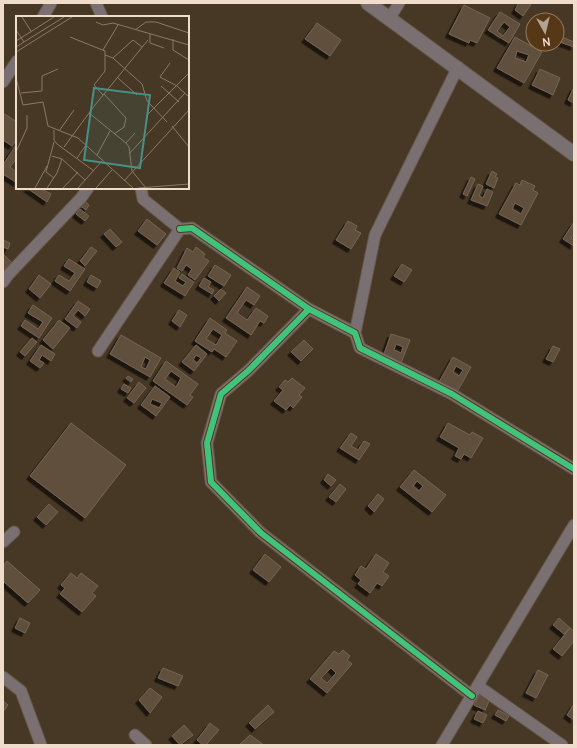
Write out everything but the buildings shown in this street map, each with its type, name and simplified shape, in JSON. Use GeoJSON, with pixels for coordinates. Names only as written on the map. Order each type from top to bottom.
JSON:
{"type":"FeatureCollection","features":[{"type":"Feature","properties":{"kind":"street"},"geometry":{"type":"LineString","coordinates":[[44,16],[51,3]]}},
{"type":"Feature","properties":{"kind":"street"},"geometry":{"type":"LineString","coordinates":[[96,3],[102,16]]}},
{"type":"Feature","properties":{"kind":"street"},"geometry":{"type":"LineString","coordinates":[[368,3],[458,67],[574,154]]}},
{"type":"Feature","properties":{"kind":"street"},"geometry":{"type":"LineString","coordinates":[[390,18],[399,3]]}},
{"type":"Feature","properties":{"kind":"street"},"geometry":{"type":"LineString","coordinates":[[3,82],[16,62]]}},
{"type":"Feature","properties":{"kind":"street"},"geometry":{"type":"LineString","coordinates":[[458,67],[375,235],[355,333],[360,348],[452,394],[574,469]]}},
{"type":"Feature","properties":{"kind":"street"},"geometry":{"type":"LineString","coordinates":[[3,282],[81,198],[87,189]]}},
{"type":"Feature","properties":{"kind":"street"},"geometry":{"type":"LineString","coordinates":[[141,189],[143,199],[180,229],[192,228],[309,309],[355,333]]}},
{"type":"Feature","properties":{"kind":"street"},"geometry":{"type":"LineString","coordinates":[[98,352],[180,229]]}},
{"type":"Feature","properties":{"kind":"street"},"geometry":{"type":"LineString","coordinates":[[309,309],[248,371],[221,394],[207,443],[211,482],[261,533],[475,691],[562,745]]}},
{"type":"Feature","properties":{"kind":"street"},"geometry":{"type":"LineString","coordinates":[[442,745],[574,525]]}},
{"type":"Feature","properties":{"kind":"street"},"geometry":{"type":"LineString","coordinates":[[3,542],[14,532]]}},
{"type":"Feature","properties":{"kind":"street"},"geometry":{"type":"LineString","coordinates":[[3,677],[21,690],[41,745]]}},
{"type":"Feature","properties":{"kind":"street"},"geometry":{"type":"LineString","coordinates":[[135,735],[146,745]]}},
{"type":"Feature","properties":{"kind":"cycle path"},"geometry":{"type":"LineString","coordinates":[[180,229],[192,228],[309,309],[355,333],[360,348],[452,394],[574,469]]}},
{"type":"Feature","properties":{"kind":"cycle path"},"geometry":{"type":"LineString","coordinates":[[309,309],[248,371],[221,394],[207,443],[211,482],[261,533],[472,696]]}}]}
